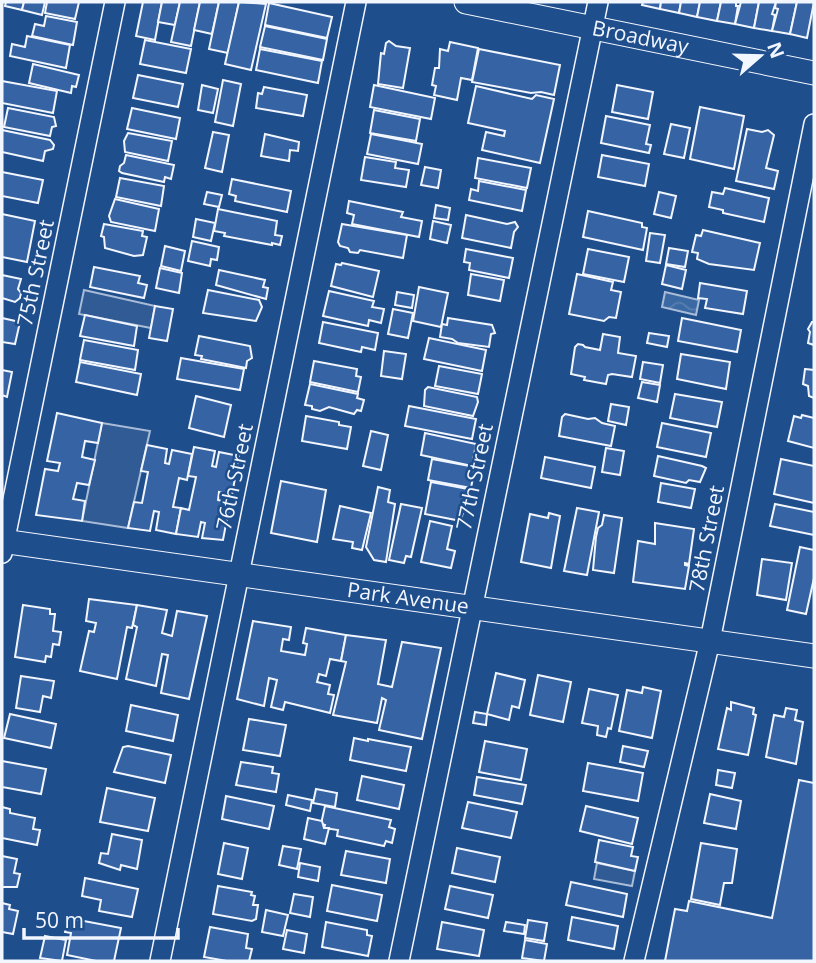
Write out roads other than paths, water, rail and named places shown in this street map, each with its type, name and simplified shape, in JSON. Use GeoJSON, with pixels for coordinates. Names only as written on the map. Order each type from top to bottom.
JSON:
{"type":"FeatureCollection","features":[{"type":"Feature","properties":{"kind":"street","name":"75th Street"},"geometry":{"type":"LineString","coordinates":[[3,545],[115,2]]}},
{"type":"Feature","properties":{"kind":"street","name":"76th Street"},"geometry":{"type":"LineString","coordinates":[[159,961],[356,2]]}},
{"type":"Feature","properties":{"kind":"street","name":"Broadway"},"geometry":{"type":"LineString","coordinates":[[466,2],[814,73]]}},
{"type":"Feature","properties":{"kind":"street","name":"77th Street"},"geometry":{"type":"LineString","coordinates":[[399,961],[598,2]]}},
{"type":"Feature","properties":{"kind":"street","name":"78th Street"},"geometry":{"type":"LineString","coordinates":[[634,961],[710,641],[814,124]]}},
{"type":"Feature","properties":{"kind":"street","name":"Park Avenue"},"geometry":{"type":"LineString","coordinates":[[3,545],[238,575],[814,656]]}},
{"type":"Feature","properties":{"kind":"water"},"geometry":{"type":"Polygon","coordinates":[[[665,292],[699,300],[696,315],[662,307],[665,292]]]}}]}
